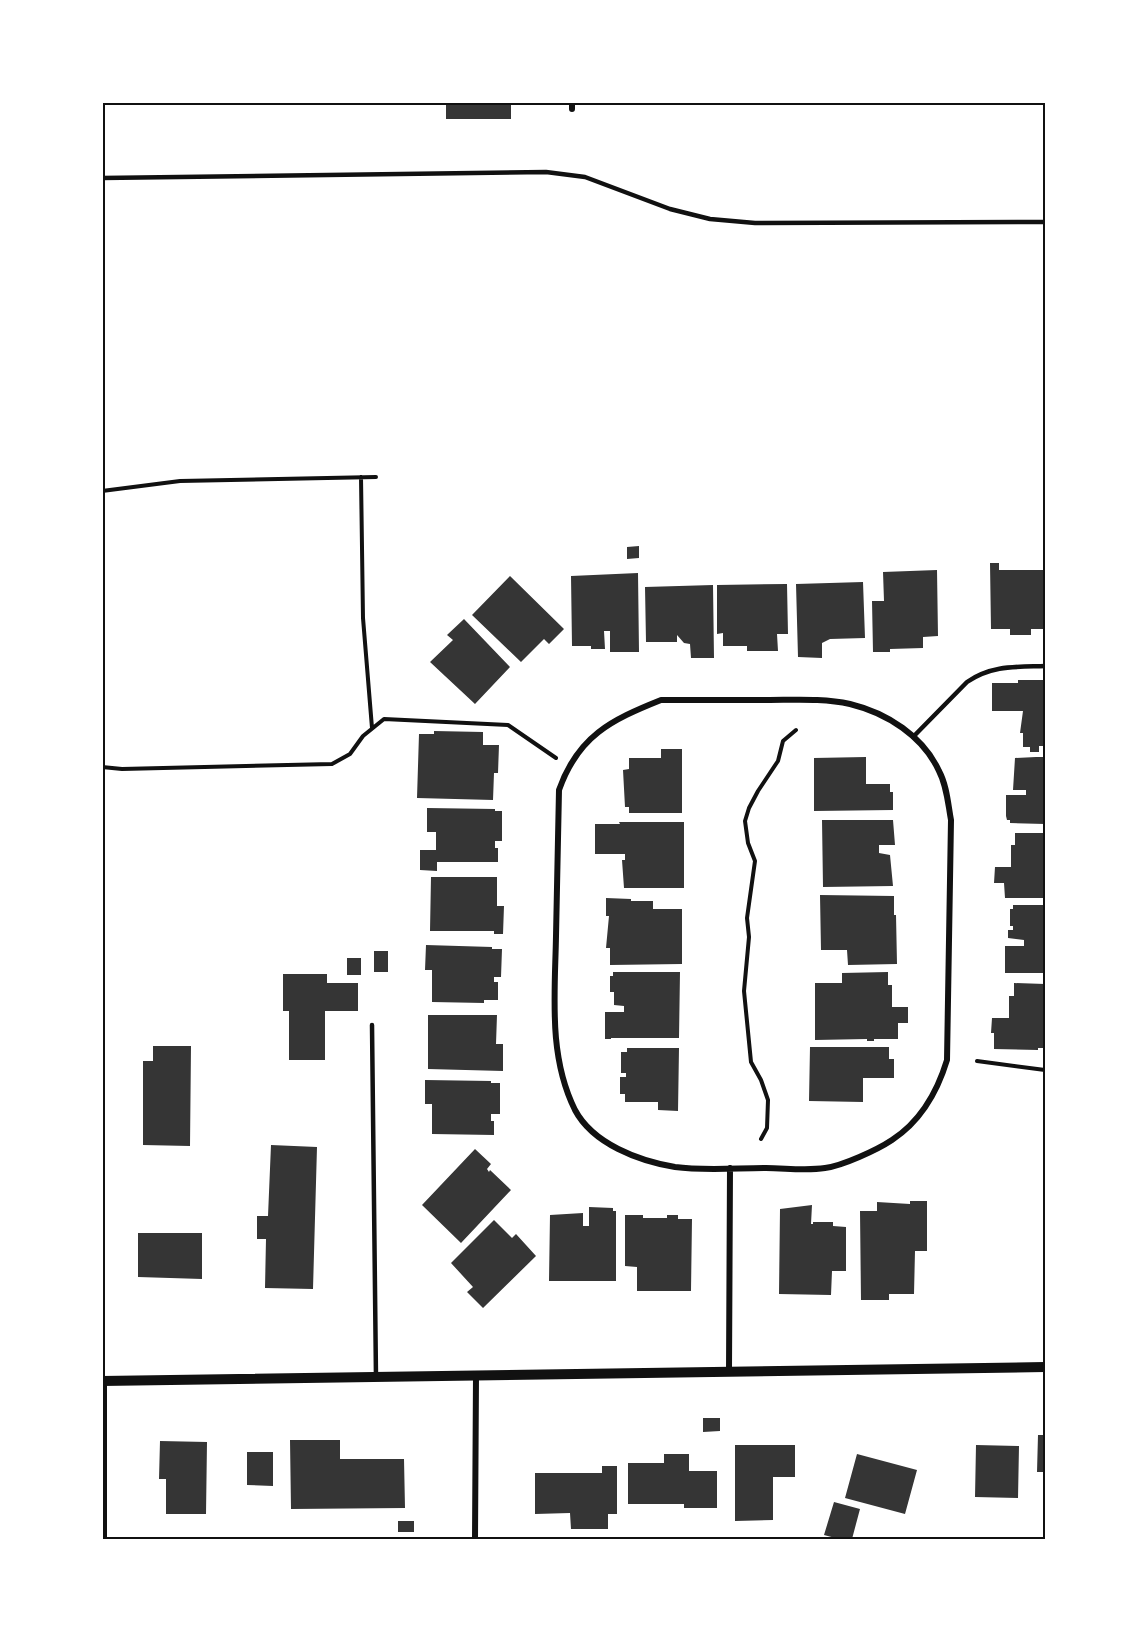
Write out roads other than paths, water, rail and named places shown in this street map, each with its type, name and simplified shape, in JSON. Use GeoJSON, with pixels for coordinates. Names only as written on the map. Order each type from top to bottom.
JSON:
{"type":"FeatureCollection","features":[{"type":"Feature","properties":{"kind":"street"},"geometry":{"type":"LineString","coordinates":[[661,700],[808,700],[849,704],[881,715],[906,730],[913,737],[940,771],[951,820],[947,1060],[939,1085],[927,1107],[892,1140],[870,1152],[825,1168],[674,1167],[618,1148],[593,1133],[576,1112],[565,1085],[554,1034],[559,790],[568,767],[583,745],[605,726],[632,711],[661,700]]}},
{"type":"Feature","properties":{"kind":"street"},"geometry":{"type":"LineString","coordinates":[[729,1372],[730,1168]]}},
{"type":"Feature","properties":{"kind":"street"},"geometry":{"type":"LineString","coordinates":[[104,1539],[103,1381],[1045,1367]]}},
{"type":"Feature","properties":{"kind":"street"},"geometry":{"type":"LineString","coordinates":[[475,1539],[476,1376]]}},
{"type":"Feature","properties":{"kind":"lane"},"geometry":{"type":"LineString","coordinates":[[102,178],[546,172],[585,177],[670,209],[710,219],[744,222],[1045,222]]}},
{"type":"Feature","properties":{"kind":"lane"},"geometry":{"type":"LineString","coordinates":[[913,737],[967,682],[977,675],[1000,667],[1045,666]]}},
{"type":"Feature","properties":{"kind":"lane"},"geometry":{"type":"LineString","coordinates":[[372,1025],[376,1378]]}}]}
